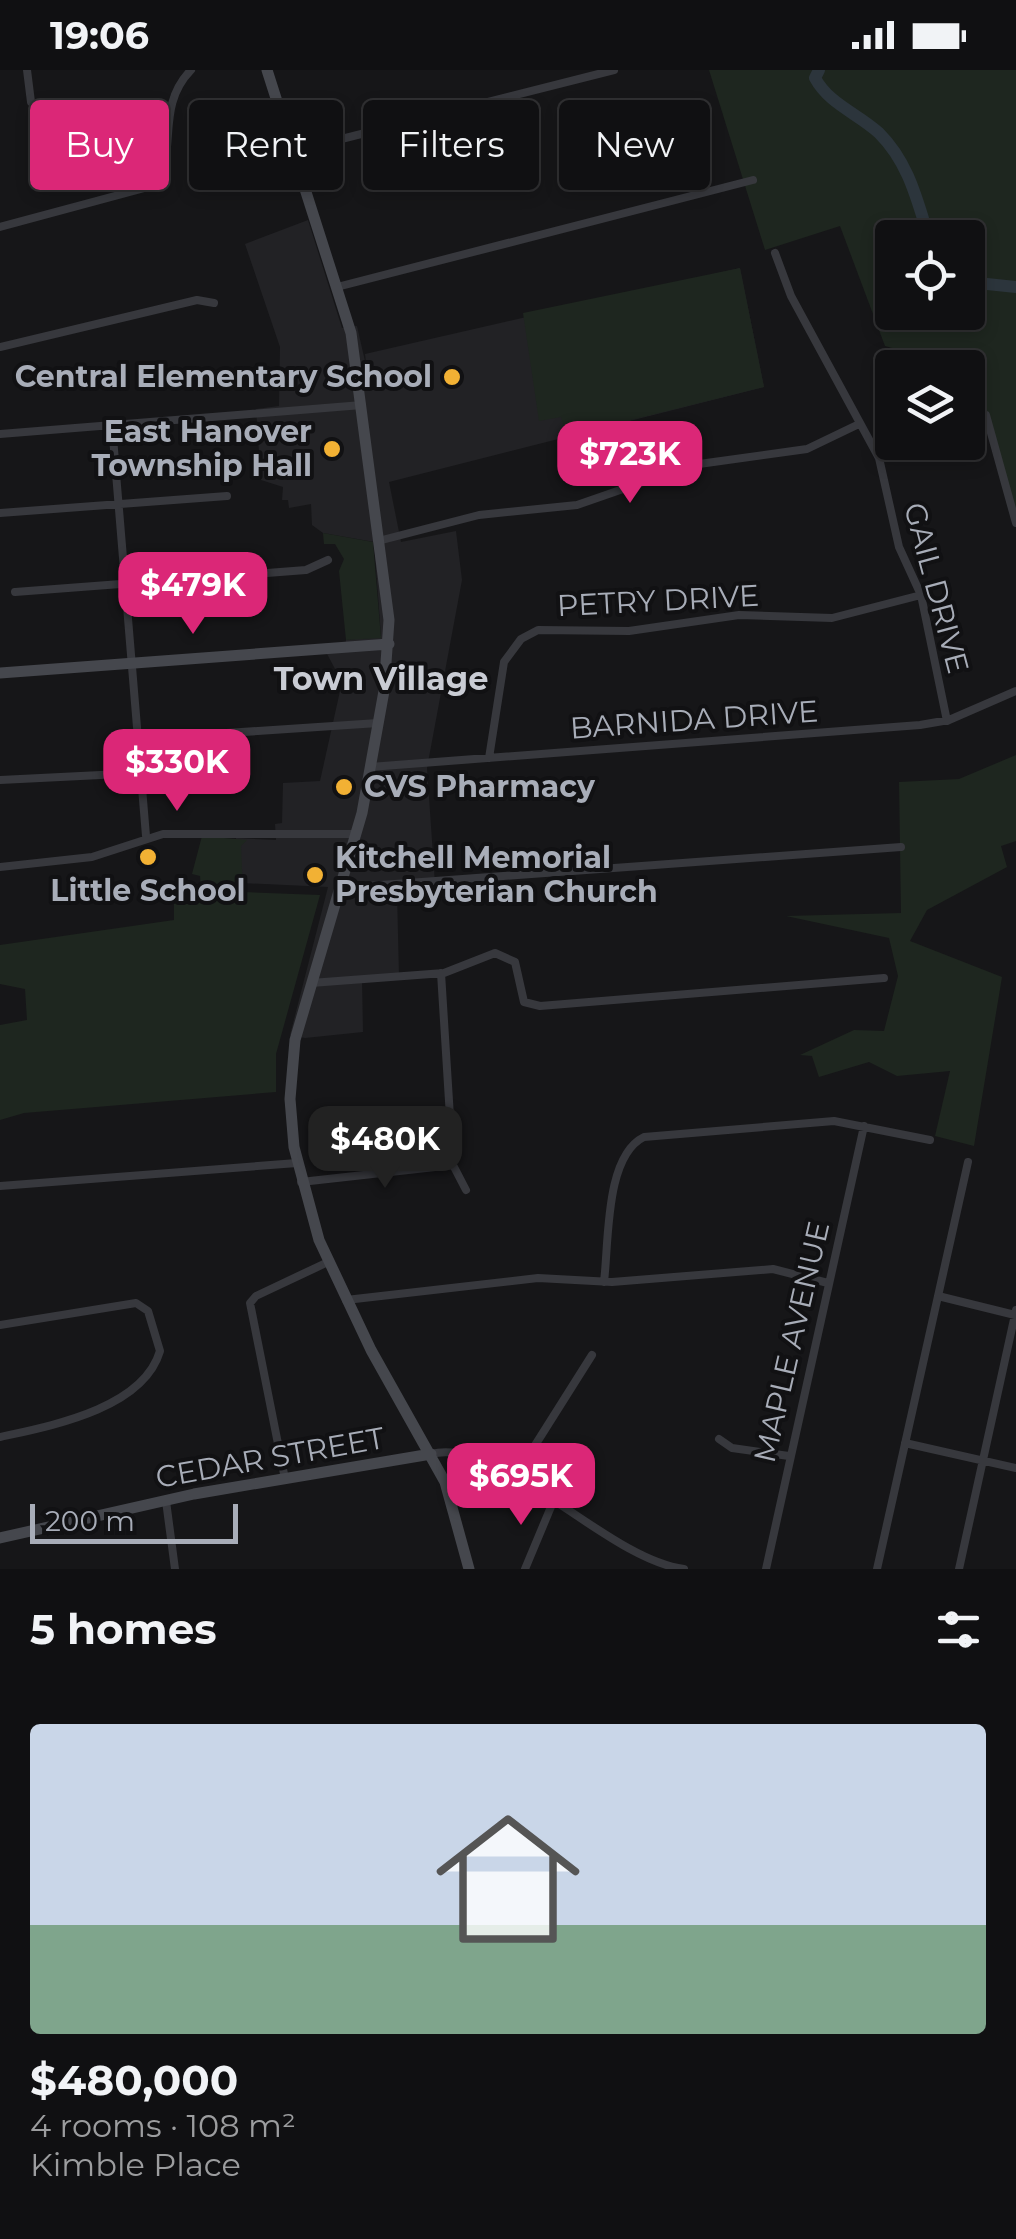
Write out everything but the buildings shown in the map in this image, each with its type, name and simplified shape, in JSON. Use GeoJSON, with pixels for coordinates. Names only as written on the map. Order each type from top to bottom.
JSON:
{"type":"FeatureCollection","features":[{"type":"Feature","properties":{"kind":"main road"},"geometry":{"type":"LineString","coordinates":[[267,70],[277,100]]}},
{"type":"Feature","properties":{"kind":"main road"},"geometry":{"type":"LineString","coordinates":[[306,190],[357,361],[382,540],[388,644],[357,834],[310,983],[292,1061],[290,1099],[297,1162],[328,1262],[453,1501],[469,1569]]}},
{"type":"Feature","properties":{"kind":"main road"},"geometry":{"type":"LineString","coordinates":[[0,673],[388,644]]}},
{"type":"Feature","properties":{"kind":"main road","name":"CEDAR STREET"},"geometry":{"type":"LineString","coordinates":[[0,1538],[166,1500],[431,1454]]}},
{"type":"Feature","properties":{"kind":"street"},"geometry":{"type":"LineString","coordinates":[[27,70],[32,100]]}},
{"type":"Feature","properties":{"kind":"street"},"geometry":{"type":"LineString","coordinates":[[343,139],[614,70]]}},
{"type":"Feature","properties":{"kind":"street"},"geometry":{"type":"LineString","coordinates":[[0,226],[152,186],[165,167],[170,104],[187,71]]}},
{"type":"Feature","properties":{"kind":"street"},"geometry":{"type":"LineString","coordinates":[[337,287],[752,180]]}},
{"type":"Feature","properties":{"kind":"street","name":"GAIL DRIVE"},"geometry":{"type":"LineString","coordinates":[[775,253],[784,280],[879,458],[899,547],[921,595],[947,721]]}},
{"type":"Feature","properties":{"kind":"street"},"geometry":{"type":"LineString","coordinates":[[0,347],[197,300],[214,303]]}},
{"type":"Feature","properties":{"kind":"street"},"geometry":{"type":"LineString","coordinates":[[0,434],[362,405]]}},
{"type":"Feature","properties":{"kind":"street"},"geometry":{"type":"LineString","coordinates":[[986,415],[1016,523]]}},
{"type":"Feature","properties":{"kind":"street"},"geometry":{"type":"LineString","coordinates":[[382,540],[479,515],[577,505],[692,465],[807,449],[859,424]]}},
{"type":"Feature","properties":{"kind":"street"},"geometry":{"type":"LineString","coordinates":[[112,426],[146,836]]}},
{"type":"Feature","properties":{"kind":"street"},"geometry":{"type":"LineString","coordinates":[[0,513],[226,496]]}},
{"type":"Feature","properties":{"kind":"street"},"geometry":{"type":"LineString","coordinates":[[15,592],[306,570],[328,560]]}},
{"type":"Feature","properties":{"kind":"street","name":"PETRY DRIVE"},"geometry":{"type":"LineString","coordinates":[[489,758],[504,662],[521,639],[538,630],[629,631],[740,615],[832,618],[921,595]]}},
{"type":"Feature","properties":{"kind":"street","name":"BARNIDA DRIVE"},"geometry":{"type":"LineString","coordinates":[[370,767],[947,721],[1016,692]]}},
{"type":"Feature","properties":{"kind":"street"},"geometry":{"type":"LineString","coordinates":[[138,739],[378,723]]}},
{"type":"Feature","properties":{"kind":"street"},"geometry":{"type":"LineString","coordinates":[[0,780],[141,774]]}},
{"type":"Feature","properties":{"kind":"street"},"geometry":{"type":"LineString","coordinates":[[0,867],[92,857],[146,836],[197,832],[357,834]]}},
{"type":"Feature","properties":{"kind":"street"},"geometry":{"type":"LineString","coordinates":[[340,888],[901,846]]}},
{"type":"Feature","properties":{"kind":"street"},"geometry":{"type":"LineString","coordinates":[[310,983],[441,974],[490,954],[504,954],[517,967],[520,996],[532,1006],[884,978]]}},
{"type":"Feature","properties":{"kind":"street"},"geometry":{"type":"LineString","coordinates":[[441,974],[453,1165],[466,1190]]}},
{"type":"Feature","properties":{"kind":"street"},"geometry":{"type":"LineString","coordinates":[[604,1282],[617,1168],[636,1141],[672,1134],[834,1122],[930,1140]]}},
{"type":"Feature","properties":{"kind":"street","name":"MAPLE AVENUE"},"geometry":{"type":"LineString","coordinates":[[766,1569],[864,1126]]}},
{"type":"Feature","properties":{"kind":"street"},"geometry":{"type":"LineString","coordinates":[[0,1186],[297,1162]]}},
{"type":"Feature","properties":{"kind":"street"},"geometry":{"type":"LineString","coordinates":[[877,1569],[968,1162]]}},
{"type":"Feature","properties":{"kind":"street"},"geometry":{"type":"LineString","coordinates":[[301,1182],[453,1165]]}},
{"type":"Feature","properties":{"kind":"street"},"geometry":{"type":"LineString","coordinates":[[285,1479],[250,1302],[328,1262]]}},
{"type":"Feature","properties":{"kind":"street"},"geometry":{"type":"LineString","coordinates":[[346,1300],[538,1278],[604,1282],[773,1269],[828,1283]]}},
{"type":"Feature","properties":{"kind":"street"},"geometry":{"type":"LineString","coordinates":[[938,1296],[1015,1313],[959,1569]]}},
{"type":"Feature","properties":{"kind":"street"},"geometry":{"type":"LineString","coordinates":[[0,1325],[136,1303],[148,1311],[160,1351],[146,1375],[93,1413],[0,1437]]}},
{"type":"Feature","properties":{"kind":"street"},"geometry":{"type":"LineString","coordinates":[[515,1477],[592,1356]]}},
{"type":"Feature","properties":{"kind":"street"},"geometry":{"type":"LineString","coordinates":[[719,1438],[732,1448],[789,1456]]}},
{"type":"Feature","properties":{"kind":"street"},"geometry":{"type":"LineString","coordinates":[[904,1444],[1016,1468]]}},
{"type":"Feature","properties":{"kind":"street"},"geometry":{"type":"LineString","coordinates":[[431,1454],[452,1450],[515,1477],[648,1558],[684,1569]]}},
{"type":"Feature","properties":{"kind":"street"},"geometry":{"type":"LineString","coordinates":[[166,1500],[175,1569]]}},
{"type":"Feature","properties":{"kind":"street"},"geometry":{"type":"LineString","coordinates":[[525,1569],[552,1502]]}},
{"type":"Feature","properties":{"kind":"shaded area"},"geometry":{"type":"Polygon","coordinates":[[[709,70],[1016,70],[1016,518],[985,407],[985,350],[896,350],[885,346],[879,330],[985,330],[985,220],[875,220],[875,319],[840,226],[765,250],[709,70]]]}},
{"type":"Feature","properties":{"kind":"shaded area"},"geometry":{"type":"Polygon","coordinates":[[[308,220],[342,328],[357,326],[367,370],[365,354],[740,268],[764,387],[389,482],[401,542],[456,531],[462,580],[427,768],[435,884],[397,892],[399,976],[362,979],[363,1032],[305,1038],[290,1035],[328,887],[242,883],[236,838],[276,840],[275,824],[282,823],[283,783],[320,781],[342,682],[326,652],[344,652],[346,640],[381,636],[374,542],[323,533],[312,525],[311,504],[289,508],[288,500],[282,500],[283,487],[261,480],[256,409],[279,406],[280,347],[245,244],[308,220]]]}},
{"type":"Feature","properties":{"kind":"shaded area"},"geometry":{"type":"Polygon","coordinates":[[[740,268],[764,387],[567,436],[561,417],[539,421],[523,313],[740,268]]]}},
{"type":"Feature","properties":{"kind":"shaded area"},"geometry":{"type":"Polygon","coordinates":[[[323,533],[373,542],[381,638],[346,640],[339,571],[344,559],[335,544],[324,544],[323,533]]]}},
{"type":"Feature","properties":{"kind":"shaded area"},"geometry":{"type":"Polygon","coordinates":[[[1016,755],[1016,841],[1001,846],[1007,867],[927,910],[910,941],[1002,977],[974,1146],[935,1136],[950,1071],[897,1076],[869,1062],[819,1077],[812,1056],[800,1055],[854,1030],[884,1031],[898,976],[889,938],[786,916],[901,913],[899,782],[959,779],[1016,755]]]}},
{"type":"Feature","properties":{"kind":"shaded area"},"geometry":{"type":"Polygon","coordinates":[[[202,836],[247,840],[241,846],[243,892],[320,895],[276,1054],[276,1092],[24,1113],[0,1120],[0,1025],[27,1020],[25,989],[0,984],[0,945],[174,920],[174,904],[201,890],[200,876],[192,874],[202,836]]]}},
{"type":"Feature","properties":{"kind":"waterway"},"geometry":{"type":"LineString","coordinates":[[819,70],[815,78],[828,95],[879,133],[898,157],[923,220]]}},
{"type":"Feature","properties":{"kind":"waterway"},"geometry":{"type":"LineString","coordinates":[[985,284],[1016,287]]}},
{"type":"Feature","properties":{"kind":"place","name":"Central Elementary School"},"geometry":{"type":"Point","coordinates":[452,377]}},
{"type":"Feature","properties":{"kind":"place","name":"East Hanover Township Hall"},"geometry":{"type":"Point","coordinates":[332,449]}},
{"type":"Feature","properties":{"kind":"place","name":"CVS Pharmacy"},"geometry":{"type":"Point","coordinates":[344,787]}},
{"type":"Feature","properties":{"kind":"place","name":"Little School"},"geometry":{"type":"Point","coordinates":[148,857]}},
{"type":"Feature","properties":{"kind":"place","name":"Kitchell Memorial Presbyterian Church"},"geometry":{"type":"Point","coordinates":[315,875]}},
{"type":"Feature","properties":{"kind":"district","name":"Town Village"},"geometry":{"type":"Point","coordinates":[381,679]}}]}
